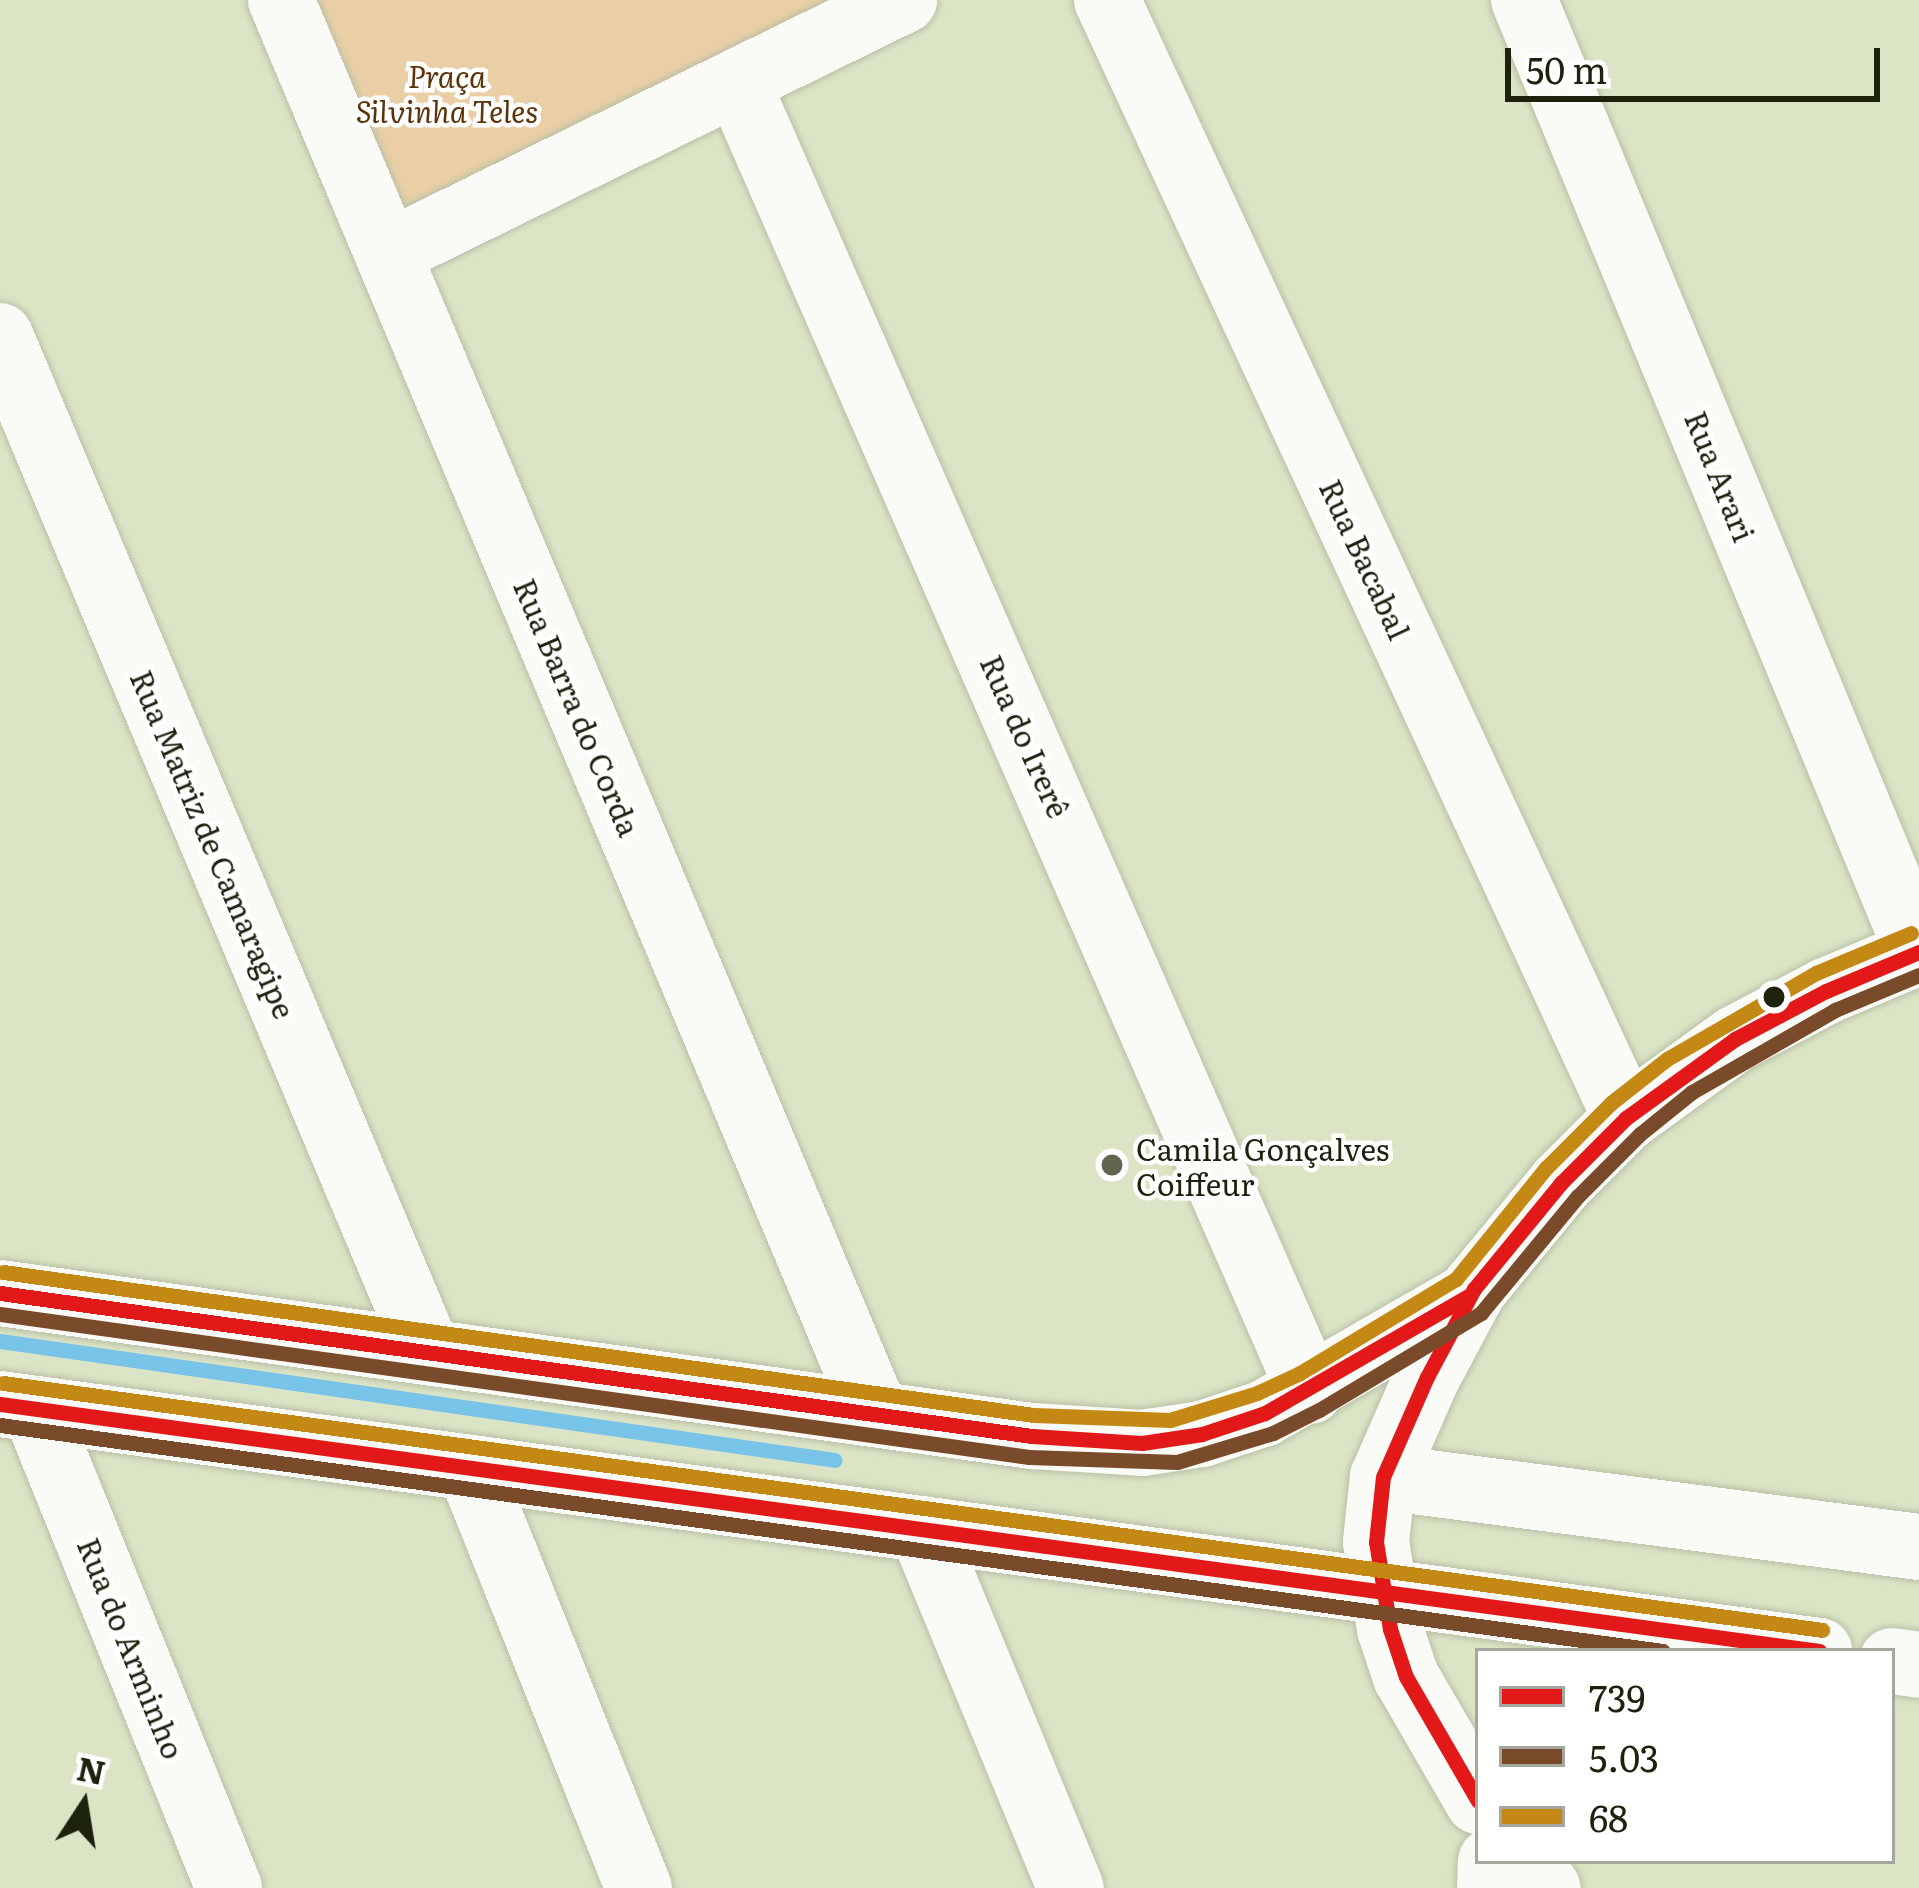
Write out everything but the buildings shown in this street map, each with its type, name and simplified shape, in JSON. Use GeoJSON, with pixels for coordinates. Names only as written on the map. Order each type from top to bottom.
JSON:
{"type":"FeatureCollection","features":[{"type":"Feature","properties":{"kind":"street","name":"Rua Barra do Corda"},"geometry":{"type":"LineString","coordinates":[[280,0],[875,1414]]}},
{"type":"Feature","properties":{"kind":"street"},"geometry":{"type":"LineString","coordinates":[[388,253],[904,0]]}},
{"type":"Feature","properties":{"kind":"street","name":"Rua Bacabal"},"geometry":{"type":"LineString","coordinates":[[1107,0],[1626,1118]]}},
{"type":"Feature","properties":{"kind":"street","name":"Rua Arari"},"geometry":{"type":"LineString","coordinates":[[1524,0],[1918,952]]}},
{"type":"Feature","properties":{"kind":"street","name":"Rua do Irerê"},"geometry":{"type":"LineString","coordinates":[[737,82],[1310,1390]]}},
{"type":"Feature","properties":{"kind":"street","name":"Rua Matriz de Camaragipe"},"geometry":{"type":"LineString","coordinates":[[0,335],[428,1352]]}},
{"type":"Feature","properties":{"kind":"street"},"geometry":{"type":"LineString","coordinates":[[1475,1796],[1406,1677],[1382,1592],[1376,1542],[1383,1477],[1470,1295],[1561,1183],[1626,1118],[1735,1039],[1826,991],[1918,952]]}},
{"type":"Feature","properties":{"kind":"street"},"geometry":{"type":"LineString","coordinates":[[0,1292],[1032,1436],[1142,1443],[1216,1430],[1310,1390],[1470,1295]]}},
{"type":"Feature","properties":{"kind":"street"},"geometry":{"type":"LineString","coordinates":[[17,1406],[1797,1648]]}},
{"type":"Feature","properties":{"kind":"street","name":"Rua do Arminho"},"geometry":{"type":"LineString","coordinates":[[17,1406],[229,1888]]}},
{"type":"Feature","properties":{"kind":"street"},"geometry":{"type":"LineString","coordinates":[[470,1468],[639,1888]]}},
{"type":"Feature","properties":{"kind":"street"},"geometry":{"type":"LineString","coordinates":[[1383,1477],[1919,1546]]}},
{"type":"Feature","properties":{"kind":"street"},"geometry":{"type":"LineString","coordinates":[[922,1529],[1071,1888]]}},
{"type":"Feature","properties":{"kind":"street"},"geometry":{"type":"LineString","coordinates":[[1528,1864],[1548,1888]]}},
{"type":"Feature","properties":{"kind":"green space","name":"Praça Silvinha Teles"},"geometry":{"type":"Polygon","coordinates":[[[309,0],[859,0],[400,217],[309,0]]]}},
{"type":"Feature","properties":{"kind":"waterway"},"geometry":{"type":"LineString","coordinates":[[0,1341],[835,1460]]}},
{"type":"Feature","properties":{"kind":"transit line","name":"68"},"geometry":{"type":"LineString","coordinates":[[3,1272],[1034,1415],[1170,1420],[1257,1393],[1300,1373],[1456,1279],[1546,1168],[1611,1103],[1667,1059],[1816,973],[1911,933]]}},
{"type":"Feature","properties":{"kind":"transit line","name":"739"},"geometry":{"type":"LineString","coordinates":[[1475,1796],[1406,1677],[1390,1629],[1376,1542],[1383,1477],[1427,1377],[1474,1289],[1561,1183],[1626,1118],[1735,1039],[1826,991],[1919,952]]}},
{"type":"Feature","properties":{"kind":"transit line","name":"5.03"},"geometry":{"type":"LineString","coordinates":[[0,1314],[1029,1457],[1177,1462],[1273,1433],[1481,1313],[1577,1197],[1640,1134],[1692,1092],[1835,1010],[1919,975]]}},
{"type":"Feature","properties":{"kind":"transit line","name":"739"},"geometry":{"type":"LineString","coordinates":[[0,1293],[1032,1436],[1142,1443],[1202,1434],[1265,1413],[1470,1295]]}},
{"type":"Feature","properties":{"kind":"transit line","name":"68"},"geometry":{"type":"LineString","coordinates":[[3,1383],[1822,1630]]}},
{"type":"Feature","properties":{"kind":"transit line","name":"739"},"geometry":{"type":"LineString","coordinates":[[0,1404],[1797,1648]]}},
{"type":"Feature","properties":{"kind":"transit line","name":"5.03"},"geometry":{"type":"LineString","coordinates":[[0,1425],[1641,1648]]}},
{"type":"Feature","properties":{"kind":"place","name":"Camila Gonçalves Coiffeur"},"geometry":{"type":"Point","coordinates":[1112,1165]}}]}
